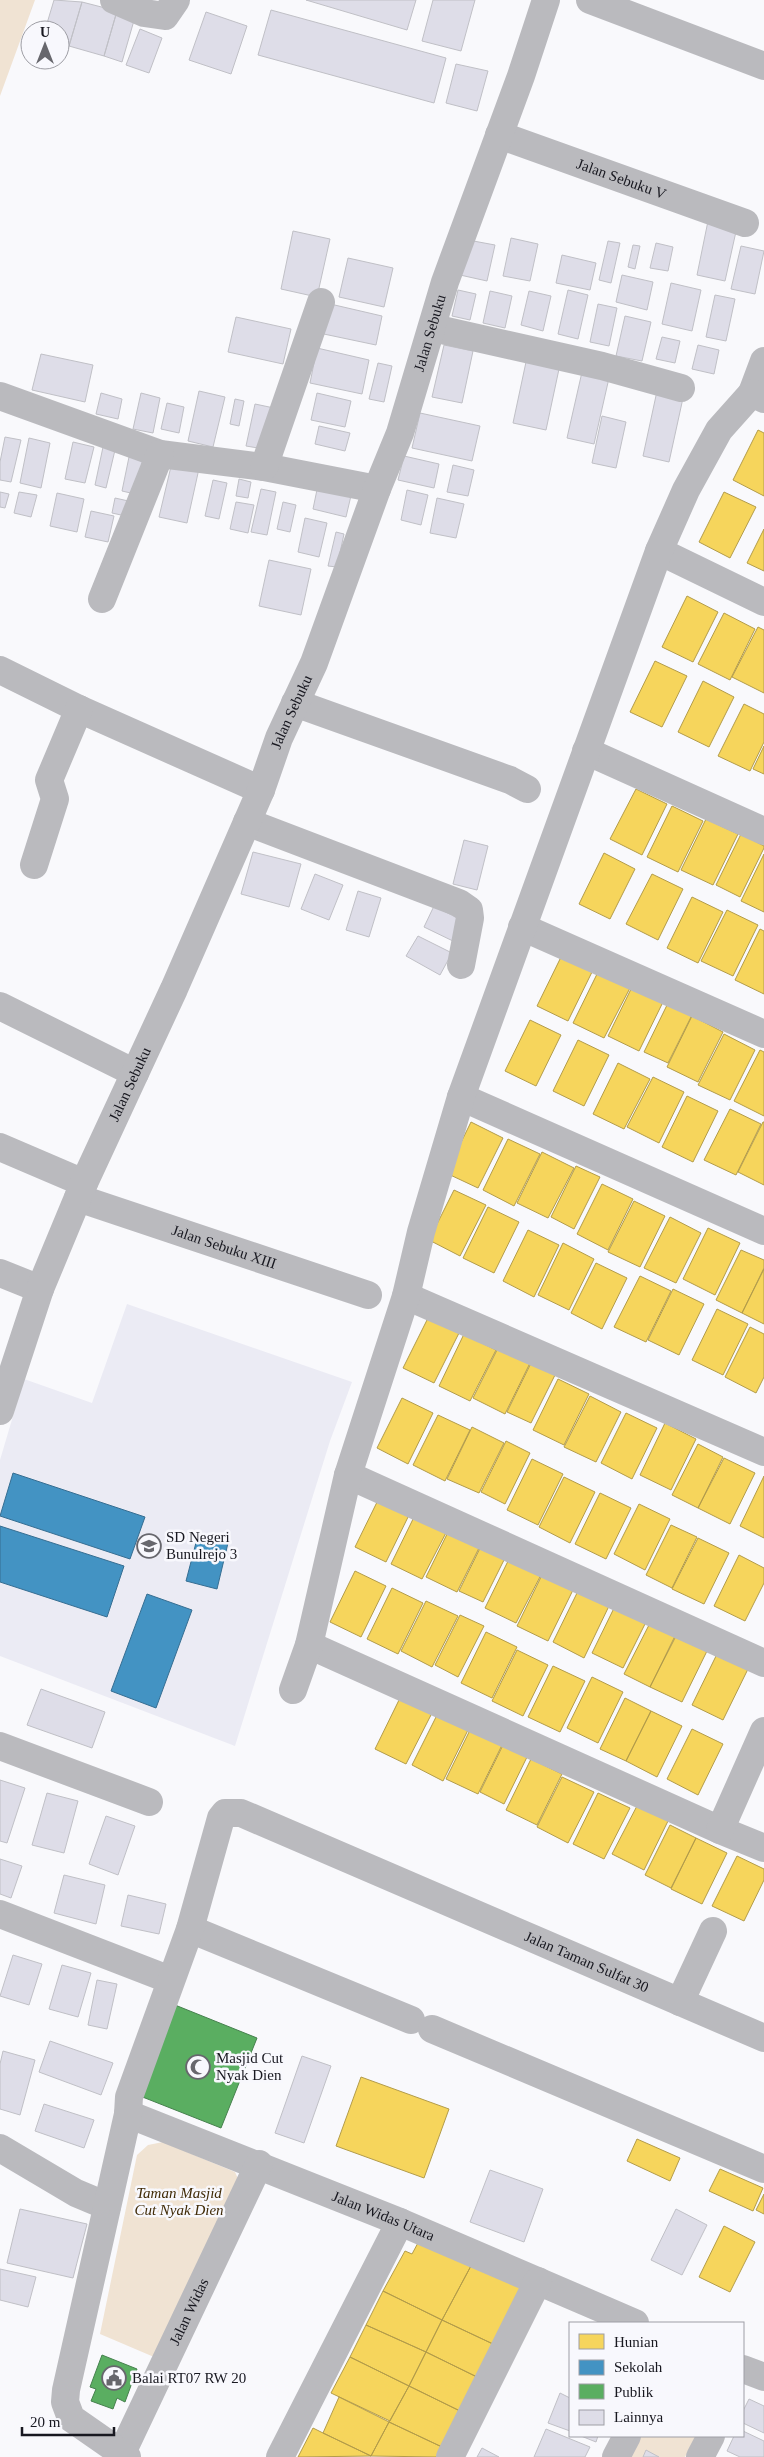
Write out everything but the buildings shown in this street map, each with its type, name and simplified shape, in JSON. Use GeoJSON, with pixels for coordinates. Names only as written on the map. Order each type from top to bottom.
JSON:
{"type":"FeatureCollection","features":[{"type":"Feature","properties":{"kind":"street"},"geometry":{"type":"LineString","coordinates":[[114,0],[144,14],[165,16],[176,0]]}},
{"type":"Feature","properties":{"kind":"street","name":"Jalan Sebuku"},"geometry":{"type":"LineString","coordinates":[[0,1410],[40,1289],[81,1190],[247,822],[261,790],[279,738],[314,664],[377,489],[400,433],[433,328],[445,282],[500,135],[546,0]]}},
{"type":"Feature","properties":{"kind":"street"},"geometry":{"type":"LineString","coordinates":[[590,0],[764,66]]}},
{"type":"Feature","properties":{"kind":"street","name":"Jalan Sebuku V"},"geometry":{"type":"LineString","coordinates":[[500,135],[745,223]]}},
{"type":"Feature","properties":{"kind":"street"},"geometry":{"type":"LineString","coordinates":[[264,467],[321,302]]}},
{"type":"Feature","properties":{"kind":"street"},"geometry":{"type":"LineString","coordinates":[[433,328],[602,366],[681,388]]}},
{"type":"Feature","properties":{"kind":"street"},"geometry":{"type":"LineString","coordinates":[[293,1690],[309,1645],[348,1474],[406,1296],[421,1232],[461,1097],[659,551],[686,490],[719,430],[758,396],[764,361]]}},
{"type":"Feature","properties":{"kind":"street"},"geometry":{"type":"LineString","coordinates":[[0,396],[160,454],[264,467],[377,489]]}},
{"type":"Feature","properties":{"kind":"street"},"geometry":{"type":"LineString","coordinates":[[102,598],[160,454]]}},
{"type":"Feature","properties":{"kind":"street"},"geometry":{"type":"LineString","coordinates":[[659,551],[764,602]]}},
{"type":"Feature","properties":{"kind":"street"},"geometry":{"type":"LineString","coordinates":[[0,670],[79,709],[261,790]]}},
{"type":"Feature","properties":{"kind":"street"},"geometry":{"type":"LineString","coordinates":[[295,703],[510,780],[528,789]]}},
{"type":"Feature","properties":{"kind":"street"},"geometry":{"type":"LineString","coordinates":[[34,865],[55,799],[49,780],[79,709]]}},
{"type":"Feature","properties":{"kind":"street"},"geometry":{"type":"LineString","coordinates":[[586,751],[764,830]]}},
{"type":"Feature","properties":{"kind":"street"},"geometry":{"type":"LineString","coordinates":[[247,822],[459,903],[469,910],[470,918],[461,965]]}},
{"type":"Feature","properties":{"kind":"street"},"geometry":{"type":"LineString","coordinates":[[522,927],[764,1034]]}},
{"type":"Feature","properties":{"kind":"street"},"geometry":{"type":"LineString","coordinates":[[0,1006],[135,1073]]}},
{"type":"Feature","properties":{"kind":"street"},"geometry":{"type":"LineString","coordinates":[[461,1097],[764,1231]]}},
{"type":"Feature","properties":{"kind":"street","name":"Jalan Sebuku XIII"},"geometry":{"type":"LineString","coordinates":[[0,1147],[81,1190],[368,1294]]}},
{"type":"Feature","properties":{"kind":"street"},"geometry":{"type":"LineString","coordinates":[[0,1273],[40,1289]]}},
{"type":"Feature","properties":{"kind":"street"},"geometry":{"type":"LineString","coordinates":[[406,1296],[764,1452]]}},
{"type":"Feature","properties":{"kind":"street"},"geometry":{"type":"LineString","coordinates":[[348,1474],[764,1663]]}},
{"type":"Feature","properties":{"kind":"street"},"geometry":{"type":"LineString","coordinates":[[309,1645],[720,1830],[763,1846]]}},
{"type":"Feature","properties":{"kind":"street"},"geometry":{"type":"LineString","coordinates":[[720,1830],[764,1731]]}},
{"type":"Feature","properties":{"kind":"street"},"geometry":{"type":"LineString","coordinates":[[0,1746],[149,1802]]}},
{"type":"Feature","properties":{"kind":"street","name":"Jalan Taman Sulfat 30"},"geometry":{"type":"LineString","coordinates":[[190,1929],[221,1818],[225,1813],[242,1813],[764,2038]]}},
{"type":"Feature","properties":{"kind":"street"},"geometry":{"type":"LineString","coordinates":[[0,1914],[168,1979]]}},
{"type":"Feature","properties":{"kind":"street"},"geometry":{"type":"LineString","coordinates":[[123,2456],[71,2418],[65,2402],[128,2114],[129,2097],[190,1929],[764,2169]]}},
{"type":"Feature","properties":{"kind":"street"},"geometry":{"type":"LineString","coordinates":[[680,2002],[712,1931]]}},
{"type":"Feature","properties":{"kind":"street","name":"Jalan Widas Utara"},"geometry":{"type":"LineString","coordinates":[[128,2114],[259,2164],[400,2222],[633,2322]]}},
{"type":"Feature","properties":{"kind":"street"},"geometry":{"type":"LineString","coordinates":[[0,2148],[76,2192],[107,2206]]}},
{"type":"Feature","properties":{"kind":"street","name":"Jalan Widas"},"geometry":{"type":"LineString","coordinates":[[123,2456],[259,2164]]}},
{"type":"Feature","properties":{"kind":"street"},"geometry":{"type":"LineString","coordinates":[[280,2457],[400,2222]]}},
{"type":"Feature","properties":{"kind":"street"},"geometry":{"type":"LineString","coordinates":[[450,2457],[538,2281]]}},
{"type":"Feature","properties":{"kind":"street"},"geometry":{"type":"LineString","coordinates":[[616,2457],[626,2437]]}},
{"type":"Feature","properties":{"kind":"street"},"geometry":{"type":"LineString","coordinates":[[700,2457],[710,2437]]}},
{"type":"Feature","properties":{"kind":"shaded area","name":"SD Negeri Bunulrejo 3"},"geometry":{"type":"Polygon","coordinates":[[[127,1304],[352,1382],[330,1441],[235,1746],[0,1656],[0,1460],[24,1379],[92,1403],[127,1304]]]}},
{"type":"Feature","properties":{"kind":"green space"},"geometry":{"type":"Polygon","coordinates":[[[0,0],[35,0],[28,20],[20,20],[20,41],[0,96],[0,0]]]}},
{"type":"Feature","properties":{"kind":"green space","name":"Taman Masjid Cut Nyak Dien"},"geometry":{"type":"Polygon","coordinates":[[[163,2142],[235,2172],[239,2181],[154,2357],[100,2334],[137,2155],[148,2145],[163,2142]]]}},
{"type":"Feature","properties":{"kind":"green space"},"geometry":{"type":"Polygon","coordinates":[[[639,2437],[695,2437],[685,2457],[629,2457],[639,2437]]]}},
{"type":"Feature","properties":{"kind":"place","name":"SD Negeri Bunulrejo 3"},"geometry":{"type":"Point","coordinates":[149,1546]}},
{"type":"Feature","properties":{"kind":"place","name":"Masjid Cut Nyak Dien"},"geometry":{"type":"Point","coordinates":[198,2067]}},
{"type":"Feature","properties":{"kind":"place","name":"Balai RT07 RW 20"},"geometry":{"type":"Point","coordinates":[114,2378]}}]}
